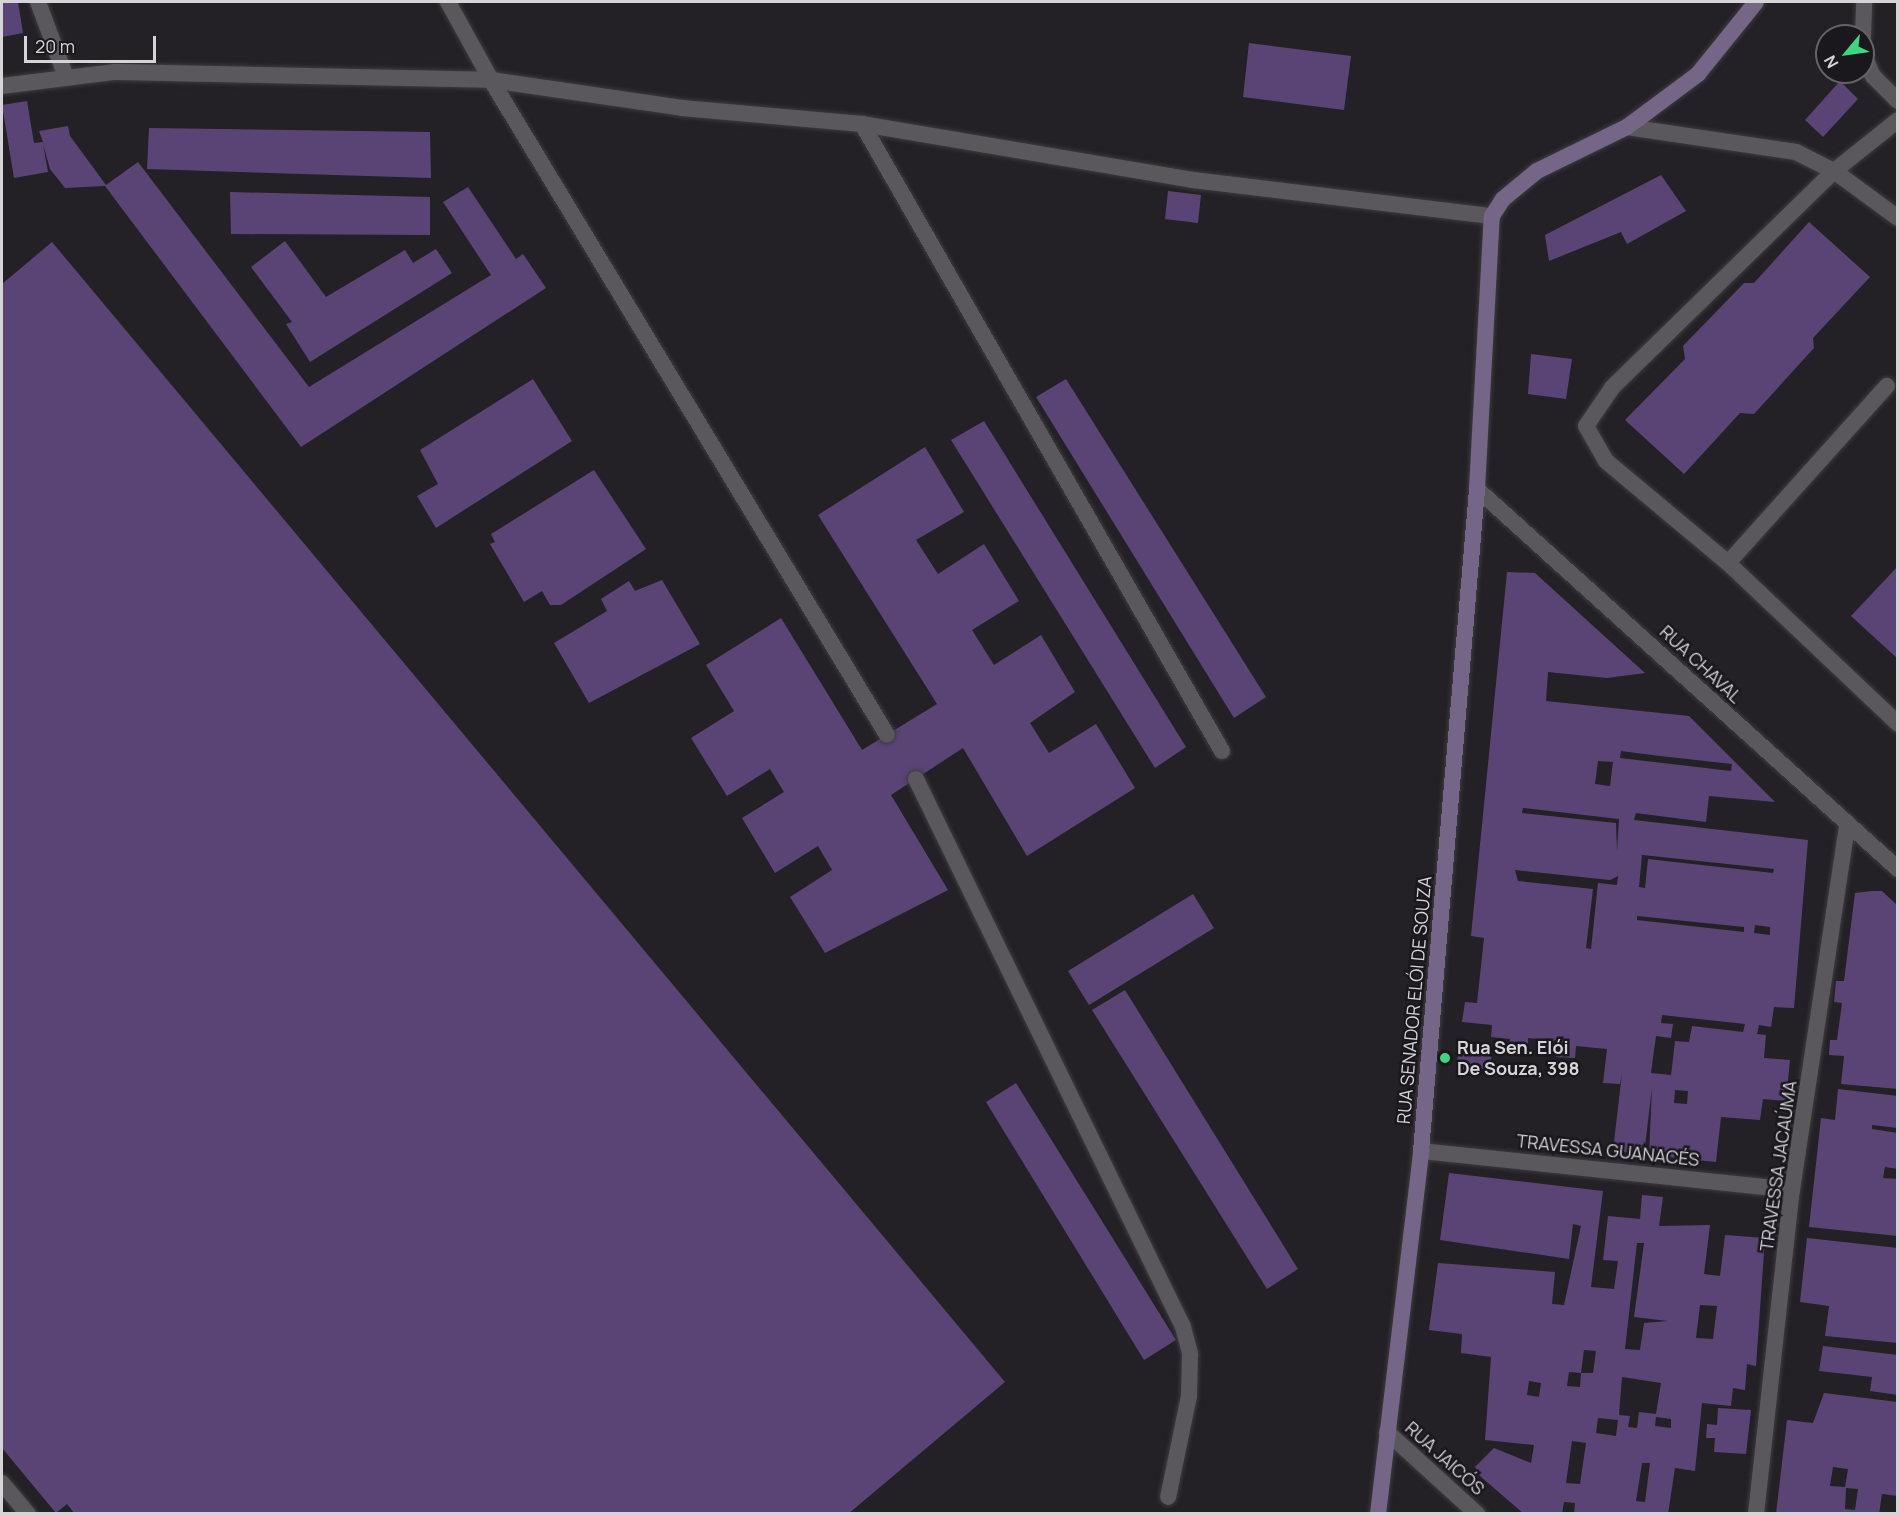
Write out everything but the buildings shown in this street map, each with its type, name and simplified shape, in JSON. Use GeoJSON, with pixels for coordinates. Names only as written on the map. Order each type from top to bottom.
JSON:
{"type":"FeatureCollection","features":[{"type":"Feature","properties":{"kind":"main road"},"geometry":{"type":"LineString","coordinates":[[1492,216],[1503,199],[1537,171],[1627,127],[1698,74],[1756,2]]}},
{"type":"Feature","properties":{"kind":"main road","name":"RUA SENADOR ELÓI DE SOUZA"},"geometry":{"type":"LineString","coordinates":[[1378,1514],[1421,1151],[1477,489],[1492,216]]}},
{"type":"Feature","properties":{"kind":"street"},"geometry":{"type":"LineString","coordinates":[[38,2],[66,77]]}},
{"type":"Feature","properties":{"kind":"street"},"geometry":{"type":"LineString","coordinates":[[448,2],[490,80],[887,735]]}},
{"type":"Feature","properties":{"kind":"street"},"geometry":{"type":"LineString","coordinates":[[1863,24],[1864,2]]}},
{"type":"Feature","properties":{"kind":"street"},"geometry":{"type":"LineString","coordinates":[[2,86],[66,77],[212,72],[490,80],[682,108],[862,124],[1192,180],[1492,216]]}},
{"type":"Feature","properties":{"kind":"street"},"geometry":{"type":"LineString","coordinates":[[1875,78],[1898,101]]}},
{"type":"Feature","properties":{"kind":"street"},"geometry":{"type":"LineString","coordinates":[[1898,120],[1834,171],[1612,388],[1586,426],[1606,461],[1728,563],[1898,724]]}},
{"type":"Feature","properties":{"kind":"street"},"geometry":{"type":"LineString","coordinates":[[862,124],[1222,751]]}},
{"type":"Feature","properties":{"kind":"street"},"geometry":{"type":"LineString","coordinates":[[1627,127],[1796,152],[1834,171],[1898,218]]}},
{"type":"Feature","properties":{"kind":"street"},"geometry":{"type":"LineString","coordinates":[[1728,563],[1887,386]]}},
{"type":"Feature","properties":{"kind":"street","name":"RUA CHAVAL"},"geometry":{"type":"LineString","coordinates":[[1477,489],[1898,869]]}},
{"type":"Feature","properties":{"kind":"street"},"geometry":{"type":"LineString","coordinates":[[916,779],[1183,1327],[1190,1354],[1190,1396],[1168,1497]]}},
{"type":"Feature","properties":{"kind":"street","name":"TRAVESSA JACAÚMA"},"geometry":{"type":"LineString","coordinates":[[1756,1514],[1791,1190],[1847,825]]}},
{"type":"Feature","properties":{"kind":"street","name":"TRAVESSA GUANACÉS"},"geometry":{"type":"LineString","coordinates":[[1421,1151],[1791,1190]]}},
{"type":"Feature","properties":{"kind":"street","name":"RUA JAICÓS"},"geometry":{"type":"LineString","coordinates":[[1387,1432],[1477,1514]]}},
{"type":"Feature","properties":{"kind":"street"},"geometry":{"type":"LineString","coordinates":[[2,1483],[28,1514]]}},
{"type":"Feature","properties":{"kind":"place","name":"Rua Sen. Elói De Souza, 398"},"geometry":{"type":"Point","coordinates":[1445,1058]}}]}
